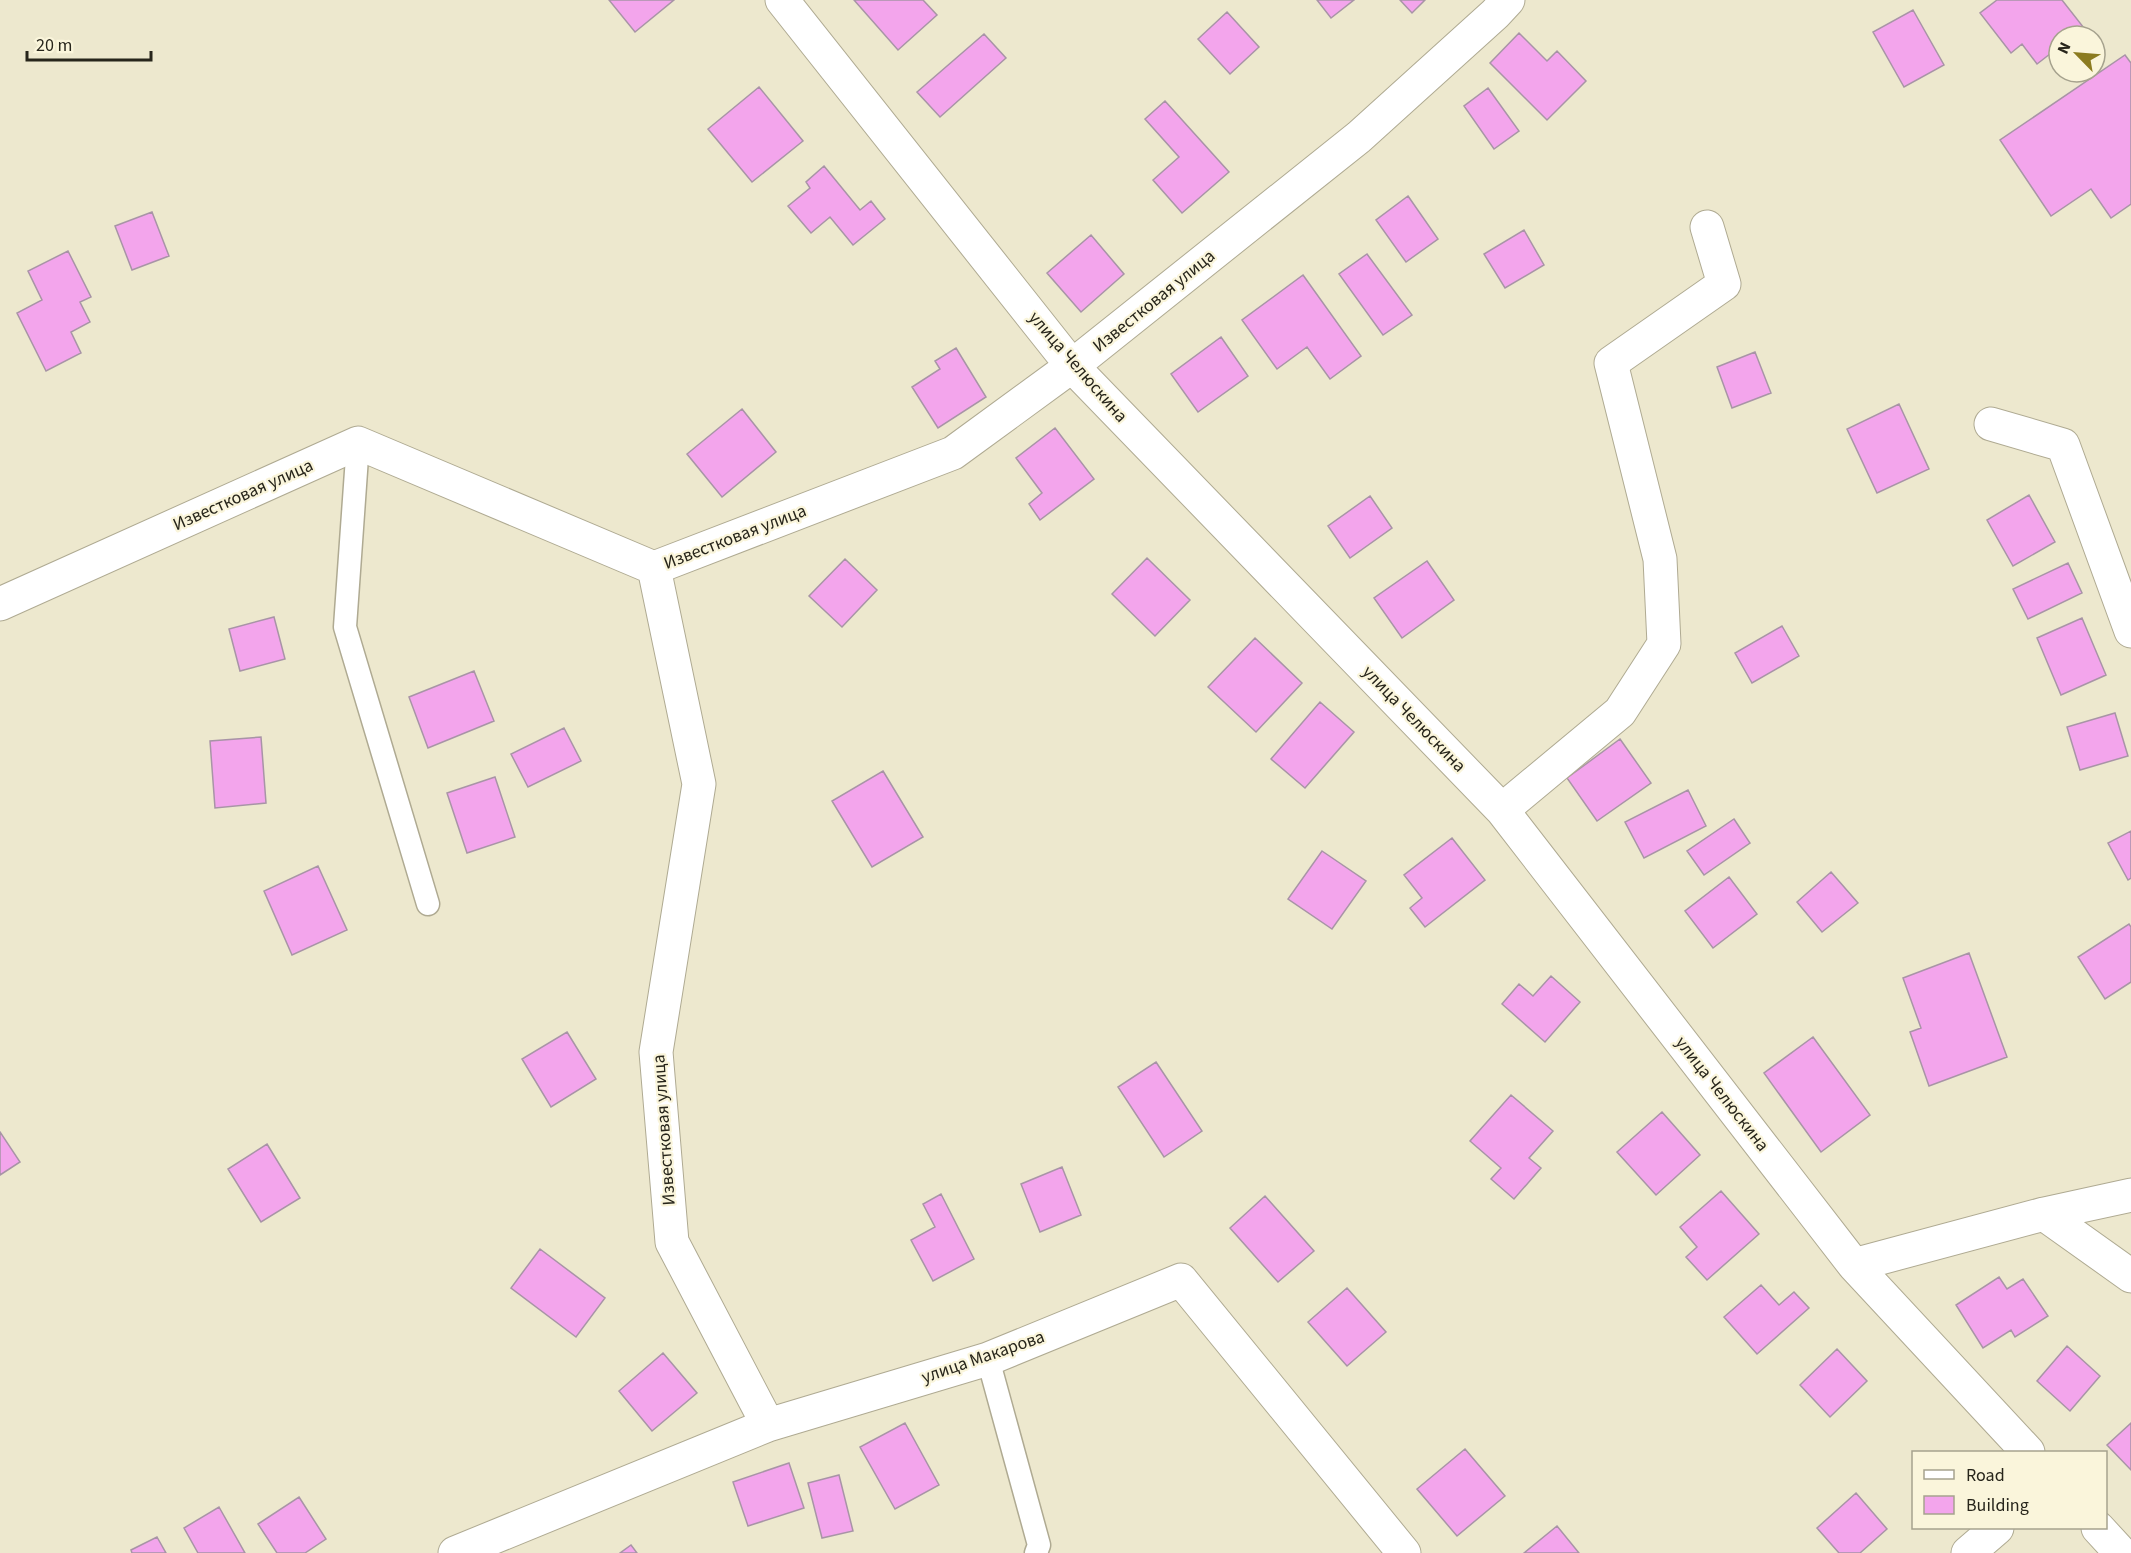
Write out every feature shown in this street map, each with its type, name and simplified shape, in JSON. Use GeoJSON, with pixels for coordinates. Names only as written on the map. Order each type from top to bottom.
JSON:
{"type":"FeatureCollection","features":[{"type":"Feature","properties":{"kind":"street","name":"улица Челюскина"},"geometry":{"type":"LineString","coordinates":[[782,0],[1072,366],[1502,810],[1854,1265],[2027,1451]]}},
{"type":"Feature","properties":{"kind":"street","name":"Известковая улица"},"geometry":{"type":"LineString","coordinates":[[0,604],[358,443],[654,568],[952,453],[1072,366],[1359,138],[1495,5]]}},
{"type":"Feature","properties":{"kind":"street"},"geometry":{"type":"LineString","coordinates":[[1502,810],[1620,712],[1664,644],[1660,559],[1611,363],[1724,284],[1707,227]]}},
{"type":"Feature","properties":{"kind":"street"},"geometry":{"type":"LineString","coordinates":[[1991,424],[2063,445],[2131,631]]}},
{"type":"Feature","properties":{"kind":"street","name":"Известковая улица"},"geometry":{"type":"LineString","coordinates":[[654,568],[699,784],[656,1053],[672,1242],[768,1425]]}},
{"type":"Feature","properties":{"kind":"street"},"geometry":{"type":"LineString","coordinates":[[1854,1265],[2043,1214],[2131,1195]]}},
{"type":"Feature","properties":{"kind":"street"},"geometry":{"type":"LineString","coordinates":[[2043,1214],[2131,1276]]}},
{"type":"Feature","properties":{"kind":"street","name":"улица Макарова"},"geometry":{"type":"LineString","coordinates":[[455,1553],[768,1425],[988,1359],[1181,1280],[1404,1553]]}},
{"type":"Feature","properties":{"kind":"street"},"geometry":{"type":"LineString","coordinates":[[1968,1553],[1995,1529]]}},
{"type":"Feature","properties":{"kind":"street"},"geometry":{"type":"LineString","coordinates":[[2099,1529],[2121,1553]]}},
{"type":"Feature","properties":{"kind":"lane"},"geometry":{"type":"LineString","coordinates":[[358,443],[345,627],[428,904]]}},
{"type":"Feature","properties":{"kind":"lane"},"geometry":{"type":"LineString","coordinates":[[988,1359],[1039,1545],[1036,1553]]}},
{"type":"Feature","properties":{"kind":"building"},"geometry":{"type":"Polygon","coordinates":[[[609,0],[674,0],[635,32],[609,0]]]}},
{"type":"Feature","properties":{"kind":"building"},"geometry":{"type":"Polygon","coordinates":[[[854,0],[923,0],[937,15],[898,50],[854,0]]]}},
{"type":"Feature","properties":{"kind":"building"},"geometry":{"type":"Polygon","coordinates":[[[1317,0],[1354,0],[1331,18],[1317,0]]]}},
{"type":"Feature","properties":{"kind":"building"},"geometry":{"type":"Polygon","coordinates":[[[1400,0],[1425,0],[1412,13],[1400,0]]]}},
{"type":"Feature","properties":{"kind":"building"},"geometry":{"type":"Polygon","coordinates":[[[1997,0],[2062,0],[2081,24],[2047,24],[2047,56],[2037,64],[2022,44],[2011,53],[1980,13],[1997,0]]]}},
{"type":"Feature","properties":{"kind":"building"},"geometry":{"type":"Polygon","coordinates":[[[1913,10],[1944,65],[1904,87],[1873,32],[1913,10]]]}},
{"type":"Feature","properties":{"kind":"building"},"geometry":{"type":"Polygon","coordinates":[[[1227,12],[1259,47],[1230,74],[1198,39],[1227,12]]]}},
{"type":"Feature","properties":{"kind":"building"},"geometry":{"type":"Polygon","coordinates":[[[1519,33],[1547,61],[1557,51],[1586,81],[1547,120],[1490,63],[1519,33]]]}},
{"type":"Feature","properties":{"kind":"building"},"geometry":{"type":"Polygon","coordinates":[[[984,34],[1006,58],[940,117],[917,92],[984,34]]]}},
{"type":"Feature","properties":{"kind":"building"},"geometry":{"type":"Polygon","coordinates":[[[2125,55],[2131,63],[2131,204],[2111,218],[2091,189],[2051,216],[2000,140],[2082,84],[2107,84],[2107,67],[2125,55]]]}},
{"type":"Feature","properties":{"kind":"building"},"geometry":{"type":"Polygon","coordinates":[[[759,87],[803,141],[752,182],[708,129],[759,87]]]}},
{"type":"Feature","properties":{"kind":"building"},"geometry":{"type":"Polygon","coordinates":[[[1488,88],[1519,131],[1494,149],[1464,106],[1488,88]]]}},
{"type":"Feature","properties":{"kind":"building"},"geometry":{"type":"Polygon","coordinates":[[[1165,101],[1229,172],[1182,213],[1153,180],[1179,157],[1145,119],[1165,101]]]}},
{"type":"Feature","properties":{"kind":"building"},"geometry":{"type":"Polygon","coordinates":[[[824,166],[860,210],[871,201],[885,219],[853,245],[830,217],[811,233],[788,206],[810,188],[806,182],[824,166]]]}},
{"type":"Feature","properties":{"kind":"building"},"geometry":{"type":"Polygon","coordinates":[[[1408,196],[1438,239],[1406,262],[1376,220],[1408,196]]]}},
{"type":"Feature","properties":{"kind":"building"},"geometry":{"type":"Polygon","coordinates":[[[152,212],[169,256],[132,270],[115,226],[152,212]]]}},
{"type":"Feature","properties":{"kind":"building"},"geometry":{"type":"Polygon","coordinates":[[[1524,230],[1544,265],[1505,288],[1484,254],[1524,230]]]}},
{"type":"Feature","properties":{"kind":"building"},"geometry":{"type":"Polygon","coordinates":[[[1091,235],[1124,274],[1081,312],[1047,273],[1091,235]]]}},
{"type":"Feature","properties":{"kind":"building"},"geometry":{"type":"Polygon","coordinates":[[[68,251],[91,297],[80,302],[90,322],[71,332],[81,353],[46,371],[17,313],[42,300],[28,271],[68,251]]]}},
{"type":"Feature","properties":{"kind":"building"},"geometry":{"type":"Polygon","coordinates":[[[1367,254],[1412,315],[1383,335],[1339,274],[1367,254]]]}},
{"type":"Feature","properties":{"kind":"building"},"geometry":{"type":"Polygon","coordinates":[[[1303,275],[1361,356],[1330,379],[1307,347],[1277,369],[1242,320],[1303,275]]]}},
{"type":"Feature","properties":{"kind":"building"},"geometry":{"type":"Polygon","coordinates":[[[1221,337],[1248,376],[1198,412],[1171,374],[1221,337]]]}},
{"type":"Feature","properties":{"kind":"building"},"geometry":{"type":"Polygon","coordinates":[[[956,348],[986,397],[938,428],[912,387],[940,369],[935,361],[956,348]]]}},
{"type":"Feature","properties":{"kind":"building"},"geometry":{"type":"Polygon","coordinates":[[[1755,352],[1771,393],[1732,408],[1717,367],[1755,352]]]}},
{"type":"Feature","properties":{"kind":"building"},"geometry":{"type":"Polygon","coordinates":[[[1899,404],[1929,469],[1877,493],[1847,429],[1899,404]]]}},
{"type":"Feature","properties":{"kind":"building"},"geometry":{"type":"Polygon","coordinates":[[[742,409],[776,452],[722,497],[687,454],[742,409]]]}},
{"type":"Feature","properties":{"kind":"building"},"geometry":{"type":"Polygon","coordinates":[[[1055,428],[1094,479],[1040,520],[1029,504],[1042,493],[1016,458],[1055,428]]]}},
{"type":"Feature","properties":{"kind":"building"},"geometry":{"type":"Polygon","coordinates":[[[2029,495],[2055,542],[2013,566],[1987,520],[2029,495]]]}},
{"type":"Feature","properties":{"kind":"building"},"geometry":{"type":"Polygon","coordinates":[[[1370,496],[1392,528],[1350,558],[1328,526],[1370,496]]]}},
{"type":"Feature","properties":{"kind":"building"},"geometry":{"type":"Polygon","coordinates":[[[1147,558],[1190,600],[1155,636],[1112,594],[1147,558]]]}},
{"type":"Feature","properties":{"kind":"building"},"geometry":{"type":"Polygon","coordinates":[[[845,559],[877,590],[842,627],[809,596],[845,559]]]}},
{"type":"Feature","properties":{"kind":"building"},"geometry":{"type":"Polygon","coordinates":[[[1427,561],[1454,600],[1402,638],[1374,598],[1427,561]]]}},
{"type":"Feature","properties":{"kind":"building"},"geometry":{"type":"Polygon","coordinates":[[[2068,563],[2082,593],[2028,619],[2013,589],[2068,563]]]}},
{"type":"Feature","properties":{"kind":"building"},"geometry":{"type":"Polygon","coordinates":[[[274,617],[285,659],[240,671],[229,629],[274,617]]]}},
{"type":"Feature","properties":{"kind":"building"},"geometry":{"type":"Polygon","coordinates":[[[2082,618],[2106,675],[2061,695],[2037,638],[2082,618]]]}},
{"type":"Feature","properties":{"kind":"building"},"geometry":{"type":"Polygon","coordinates":[[[1782,626],[1799,656],[1752,683],[1735,653],[1782,626]]]}},
{"type":"Feature","properties":{"kind":"building"},"geometry":{"type":"Polygon","coordinates":[[[1255,638],[1302,683],[1256,732],[1208,687],[1255,638]]]}},
{"type":"Feature","properties":{"kind":"building"},"geometry":{"type":"Polygon","coordinates":[[[474,671],[494,721],[428,748],[409,697],[474,671]]]}},
{"type":"Feature","properties":{"kind":"building"},"geometry":{"type":"Polygon","coordinates":[[[1320,702],[1354,732],[1305,788],[1271,759],[1320,702]]]}},
{"type":"Feature","properties":{"kind":"building"},"geometry":{"type":"Polygon","coordinates":[[[2115,713],[2128,756],[2080,770],[2067,727],[2115,713]]]}},
{"type":"Feature","properties":{"kind":"building"},"geometry":{"type":"Polygon","coordinates":[[[564,728],[581,761],[528,787],[511,754],[564,728]]]}},
{"type":"Feature","properties":{"kind":"building"},"geometry":{"type":"Polygon","coordinates":[[[261,737],[266,803],[215,808],[210,741],[261,737]]]}},
{"type":"Feature","properties":{"kind":"building"},"geometry":{"type":"Polygon","coordinates":[[[1620,739],[1651,783],[1597,821],[1567,778],[1620,739]]]}},
{"type":"Feature","properties":{"kind":"building"},"geometry":{"type":"Polygon","coordinates":[[[883,771],[923,837],[872,867],[832,801],[883,771]]]}},
{"type":"Feature","properties":{"kind":"building"},"geometry":{"type":"Polygon","coordinates":[[[495,777],[515,837],[467,853],[447,793],[495,777]]]}},
{"type":"Feature","properties":{"kind":"building"},"geometry":{"type":"Polygon","coordinates":[[[1688,790],[1706,826],[1644,858],[1625,822],[1688,790]]]}},
{"type":"Feature","properties":{"kind":"building"},"geometry":{"type":"Polygon","coordinates":[[[1734,819],[1750,843],[1704,875],[1687,851],[1734,819]]]}},
{"type":"Feature","properties":{"kind":"building"},"geometry":{"type":"Polygon","coordinates":[[[2131,831],[2131,878],[2128,880],[2108,843],[2131,831]]]}},
{"type":"Feature","properties":{"kind":"building"},"geometry":{"type":"Polygon","coordinates":[[[1452,838],[1485,880],[1425,927],[1410,908],[1422,898],[1404,875],[1452,838]]]}},
{"type":"Feature","properties":{"kind":"building"},"geometry":{"type":"Polygon","coordinates":[[[1322,851],[1366,881],[1332,929],[1288,899],[1322,851]]]}},
{"type":"Feature","properties":{"kind":"building"},"geometry":{"type":"Polygon","coordinates":[[[318,866],[347,930],[292,955],[264,891],[318,866]]]}},
{"type":"Feature","properties":{"kind":"building"},"geometry":{"type":"Polygon","coordinates":[[[1831,872],[1858,903],[1822,932],[1797,902],[1831,872]]]}},
{"type":"Feature","properties":{"kind":"building"},"geometry":{"type":"Polygon","coordinates":[[[1729,877],[1757,914],[1713,948],[1685,911],[1729,877]]]}},
{"type":"Feature","properties":{"kind":"building"},"geometry":{"type":"Polygon","coordinates":[[[2129,924],[2131,927],[2131,982],[2105,999],[2078,957],[2129,924]]]}},
{"type":"Feature","properties":{"kind":"building"},"geometry":{"type":"Polygon","coordinates":[[[1969,953],[2007,1057],[1929,1086],[1910,1032],[1921,1028],[1903,978],[1969,953]]]}},
{"type":"Feature","properties":{"kind":"building"},"geometry":{"type":"Polygon","coordinates":[[[1551,976],[1580,1002],[1545,1042],[1502,1004],[1519,984],[1533,996],[1551,976]]]}},
{"type":"Feature","properties":{"kind":"building"},"geometry":{"type":"Polygon","coordinates":[[[567,1032],[596,1079],[551,1107],[522,1059],[567,1032]]]}},
{"type":"Feature","properties":{"kind":"building"},"geometry":{"type":"Polygon","coordinates":[[[1813,1037],[1870,1115],[1821,1152],[1764,1073],[1813,1037]]]}},
{"type":"Feature","properties":{"kind":"building"},"geometry":{"type":"Polygon","coordinates":[[[1156,1062],[1202,1131],[1164,1157],[1118,1087],[1156,1062]]]}},
{"type":"Feature","properties":{"kind":"building"},"geometry":{"type":"Polygon","coordinates":[[[1511,1095],[1553,1131],[1529,1158],[1541,1168],[1514,1199],[1491,1179],[1501,1168],[1470,1141],[1511,1095]]]}},
{"type":"Feature","properties":{"kind":"building"},"geometry":{"type":"Polygon","coordinates":[[[1662,1112],[1700,1155],[1656,1195],[1617,1152],[1662,1112]]]}},
{"type":"Feature","properties":{"kind":"building"},"geometry":{"type":"Polygon","coordinates":[[[0,1132],[20,1162],[0,1175],[0,1132]]]}},
{"type":"Feature","properties":{"kind":"building"},"geometry":{"type":"Polygon","coordinates":[[[267,1144],[300,1198],[261,1222],[228,1169],[267,1144]]]}},
{"type":"Feature","properties":{"kind":"building"},"geometry":{"type":"Polygon","coordinates":[[[1062,1167],[1081,1215],[1040,1232],[1021,1184],[1062,1167]]]}},
{"type":"Feature","properties":{"kind":"building"},"geometry":{"type":"Polygon","coordinates":[[[1721,1191],[1759,1234],[1707,1280],[1686,1257],[1697,1247],[1680,1227],[1721,1191]]]}},
{"type":"Feature","properties":{"kind":"building"},"geometry":{"type":"Polygon","coordinates":[[[941,1194],[974,1259],[933,1281],[911,1240],[935,1227],[923,1204],[941,1194]]]}},
{"type":"Feature","properties":{"kind":"building"},"geometry":{"type":"Polygon","coordinates":[[[1265,1196],[1314,1251],[1278,1282],[1230,1228],[1265,1196]]]}},
{"type":"Feature","properties":{"kind":"building"},"geometry":{"type":"Polygon","coordinates":[[[540,1249],[605,1298],[576,1337],[511,1288],[540,1249]]]}},
{"type":"Feature","properties":{"kind":"building"},"geometry":{"type":"Polygon","coordinates":[[[1999,1277],[2007,1289],[2023,1279],[2048,1316],[2015,1337],[2011,1330],[1983,1348],[1956,1305],[1999,1277]]]}},
{"type":"Feature","properties":{"kind":"building"},"geometry":{"type":"Polygon","coordinates":[[[1761,1285],[1779,1305],[1794,1292],[1809,1308],[1757,1354],[1724,1317],[1761,1285]]]}},
{"type":"Feature","properties":{"kind":"building"},"geometry":{"type":"Polygon","coordinates":[[[1347,1288],[1386,1332],[1347,1366],[1308,1322],[1347,1288]]]}},
{"type":"Feature","properties":{"kind":"building"},"geometry":{"type":"Polygon","coordinates":[[[2067,1346],[2100,1376],[2070,1411],[2037,1381],[2067,1346]]]}},
{"type":"Feature","properties":{"kind":"building"},"geometry":{"type":"Polygon","coordinates":[[[1837,1349],[1867,1381],[1830,1417],[1800,1385],[1837,1349]]]}},
{"type":"Feature","properties":{"kind":"building"},"geometry":{"type":"Polygon","coordinates":[[[663,1353],[697,1393],[652,1431],[619,1391],[663,1353]]]}},
{"type":"Feature","properties":{"kind":"building"},"geometry":{"type":"Polygon","coordinates":[[[905,1423],[939,1485],[895,1509],[860,1447],[905,1423]]]}},
{"type":"Feature","properties":{"kind":"building"},"geometry":{"type":"Polygon","coordinates":[[[2131,1423],[2131,1470],[2107,1445],[2131,1423]]]}},
{"type":"Feature","properties":{"kind":"building"},"geometry":{"type":"Polygon","coordinates":[[[1465,1449],[1505,1496],[1457,1536],[1417,1489],[1465,1449]]]}},
{"type":"Feature","properties":{"kind":"building"},"geometry":{"type":"Polygon","coordinates":[[[789,1463],[804,1508],[748,1526],[733,1482],[789,1463]]]}},
{"type":"Feature","properties":{"kind":"building"},"geometry":{"type":"Polygon","coordinates":[[[839,1475],[853,1531],[822,1538],[808,1483],[839,1475]]]}},
{"type":"Feature","properties":{"kind":"building"},"geometry":{"type":"Polygon","coordinates":[[[1856,1493],[1887,1529],[1860,1553],[1839,1553],[1817,1528],[1856,1493]]]}},
{"type":"Feature","properties":{"kind":"building"},"geometry":{"type":"Polygon","coordinates":[[[299,1497],[326,1539],[305,1553],[277,1553],[258,1524],[299,1497]]]}},
{"type":"Feature","properties":{"kind":"building"},"geometry":{"type":"Polygon","coordinates":[[[219,1507],[245,1553],[198,1553],[184,1528],[219,1507]]]}},
{"type":"Feature","properties":{"kind":"building"},"geometry":{"type":"Polygon","coordinates":[[[1557,1526],[1579,1553],[1524,1553],[1557,1526]]]}},
{"type":"Feature","properties":{"kind":"building"},"geometry":{"type":"Polygon","coordinates":[[[157,1537],[166,1553],[132,1553],[131,1550],[157,1537]]]}},
{"type":"Feature","properties":{"kind":"building"},"geometry":{"type":"Polygon","coordinates":[[[631,1545],[637,1553],[620,1553],[631,1545]]]}}]}
